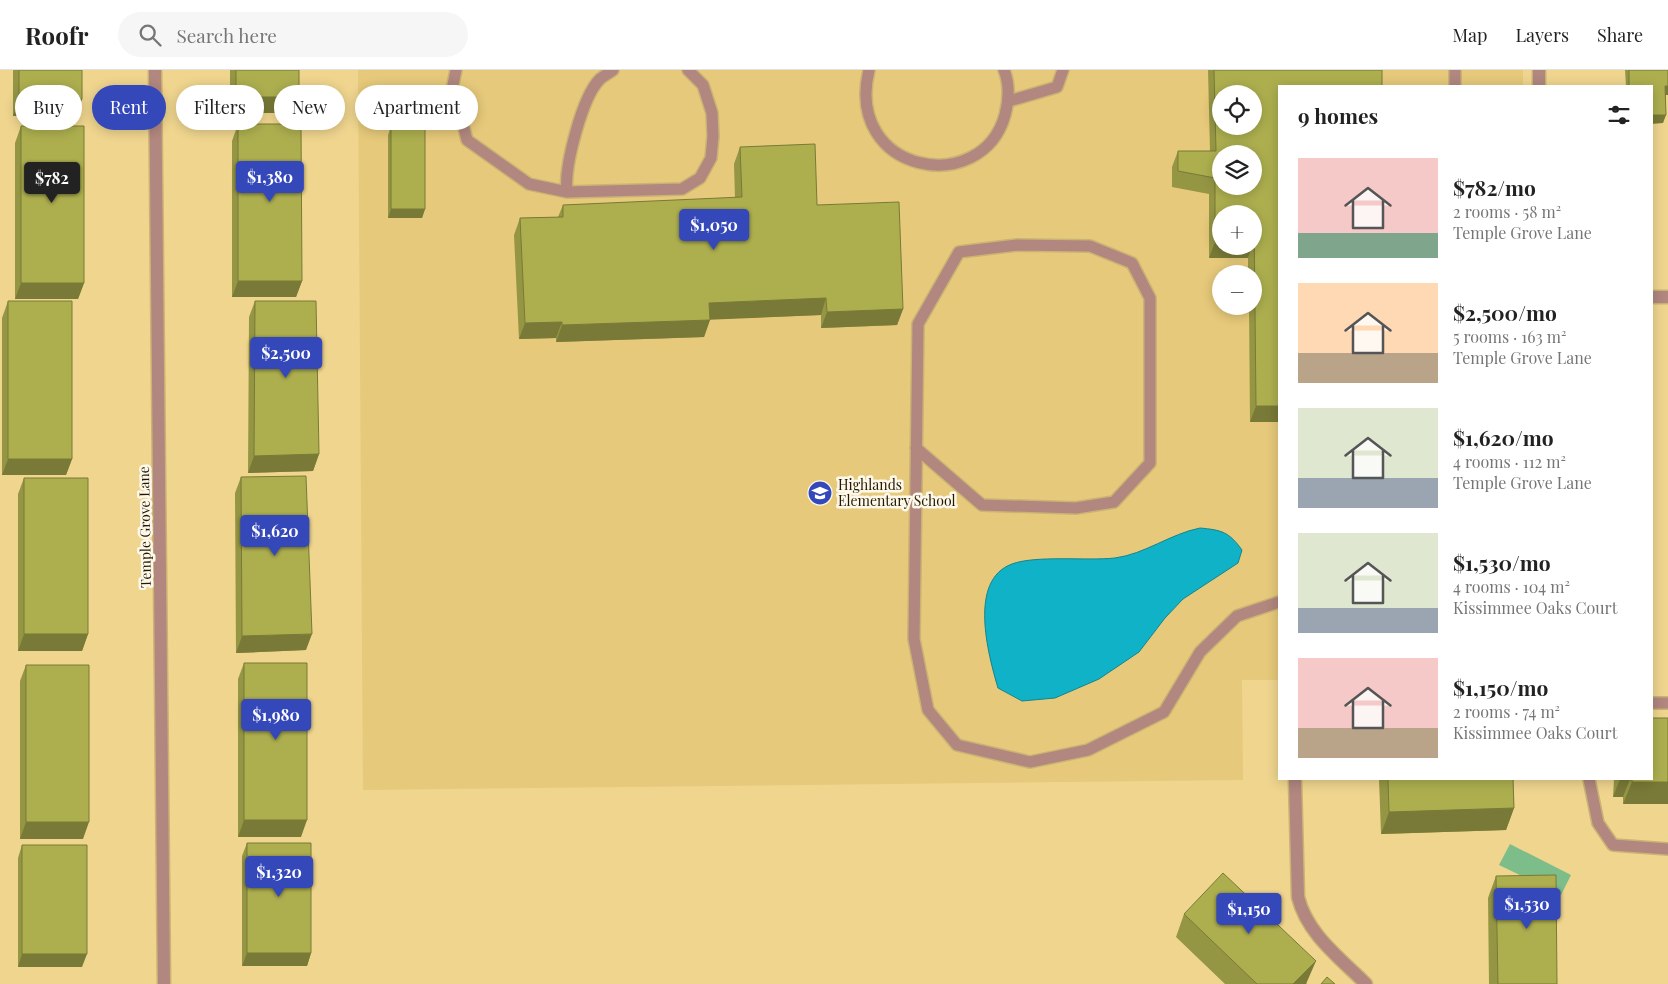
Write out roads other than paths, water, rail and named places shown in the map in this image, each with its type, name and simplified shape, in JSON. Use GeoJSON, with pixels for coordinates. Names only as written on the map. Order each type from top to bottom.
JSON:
{"type":"FeatureCollection","features":[{"type":"Feature","properties":{"kind":"street","name":"Temple Grove Lane"},"geometry":{"type":"LineString","coordinates":[[155,70],[164,984]]}},
{"type":"Feature","properties":{"kind":"street"},"geometry":{"type":"LineString","coordinates":[[1539,70],[1539,85]]}},
{"type":"Feature","properties":{"kind":"street"},"geometry":{"type":"LineString","coordinates":[[1653,297],[1668,297]]}},
{"type":"Feature","properties":{"kind":"street"},"geometry":{"type":"LineString","coordinates":[[1295,781],[1298,896],[1302,914],[1320,938],[1366,984]]}},
{"type":"Feature","properties":{"kind":"lane"},"geometry":{"type":"LineString","coordinates":[[456,70],[453,85],[467,140],[529,184],[567,192],[682,189],[700,178],[710,158],[712,113],[703,85],[688,70]]}},
{"type":"Feature","properties":{"kind":"lane"},"geometry":{"type":"LineString","coordinates":[[567,192],[566,182],[575,133],[599,80],[612,70]]}},
{"type":"Feature","properties":{"kind":"lane"},"geometry":{"type":"LineString","coordinates":[[869,70],[864,90],[867,114],[878,136],[896,154],[919,164],[944,166],[968,159],[988,145],[1002,124],[1009,101],[1008,78],[1004,70]]}},
{"type":"Feature","properties":{"kind":"lane"},"geometry":{"type":"LineString","coordinates":[[1009,101],[1056,86],[1063,70]]}},
{"type":"Feature","properties":{"kind":"lane"},"geometry":{"type":"LineString","coordinates":[[1455,70],[1455,85]]}},
{"type":"Feature","properties":{"kind":"lane"},"geometry":{"type":"LineString","coordinates":[[916,448],[982,506],[1076,508],[1114,502],[1150,463],[1150,298],[1132,263],[1090,246],[1017,245],[959,252],[918,324],[916,448],[914,639],[928,710],[957,745],[1030,762],[1088,750],[1164,712],[1200,652],[1237,616],[1278,602]]}},
{"type":"Feature","properties":{"kind":"lane"},"geometry":{"type":"LineString","coordinates":[[1653,702],[1668,703]]}},
{"type":"Feature","properties":{"kind":"lane"},"geometry":{"type":"LineString","coordinates":[[1589,780],[1598,822],[1614,845],[1668,849]]}},
{"type":"Feature","properties":{"kind":"water"},"geometry":{"type":"Polygon","coordinates":[[[1200,528],[1220,531],[1233,539],[1242,550],[1238,563],[1183,599],[1165,618],[1139,652],[1099,679],[1055,698],[1022,701],[998,688],[986,638],[985,619],[986,601],[990,585],[998,573],[1012,564],[1022,561],[1103,559],[1126,556],[1200,528]]]}},
{"type":"Feature","properties":{"kind":"place","name":"Highlands Elementary School"},"geometry":{"type":"Point","coordinates":[820,493]}}]}
